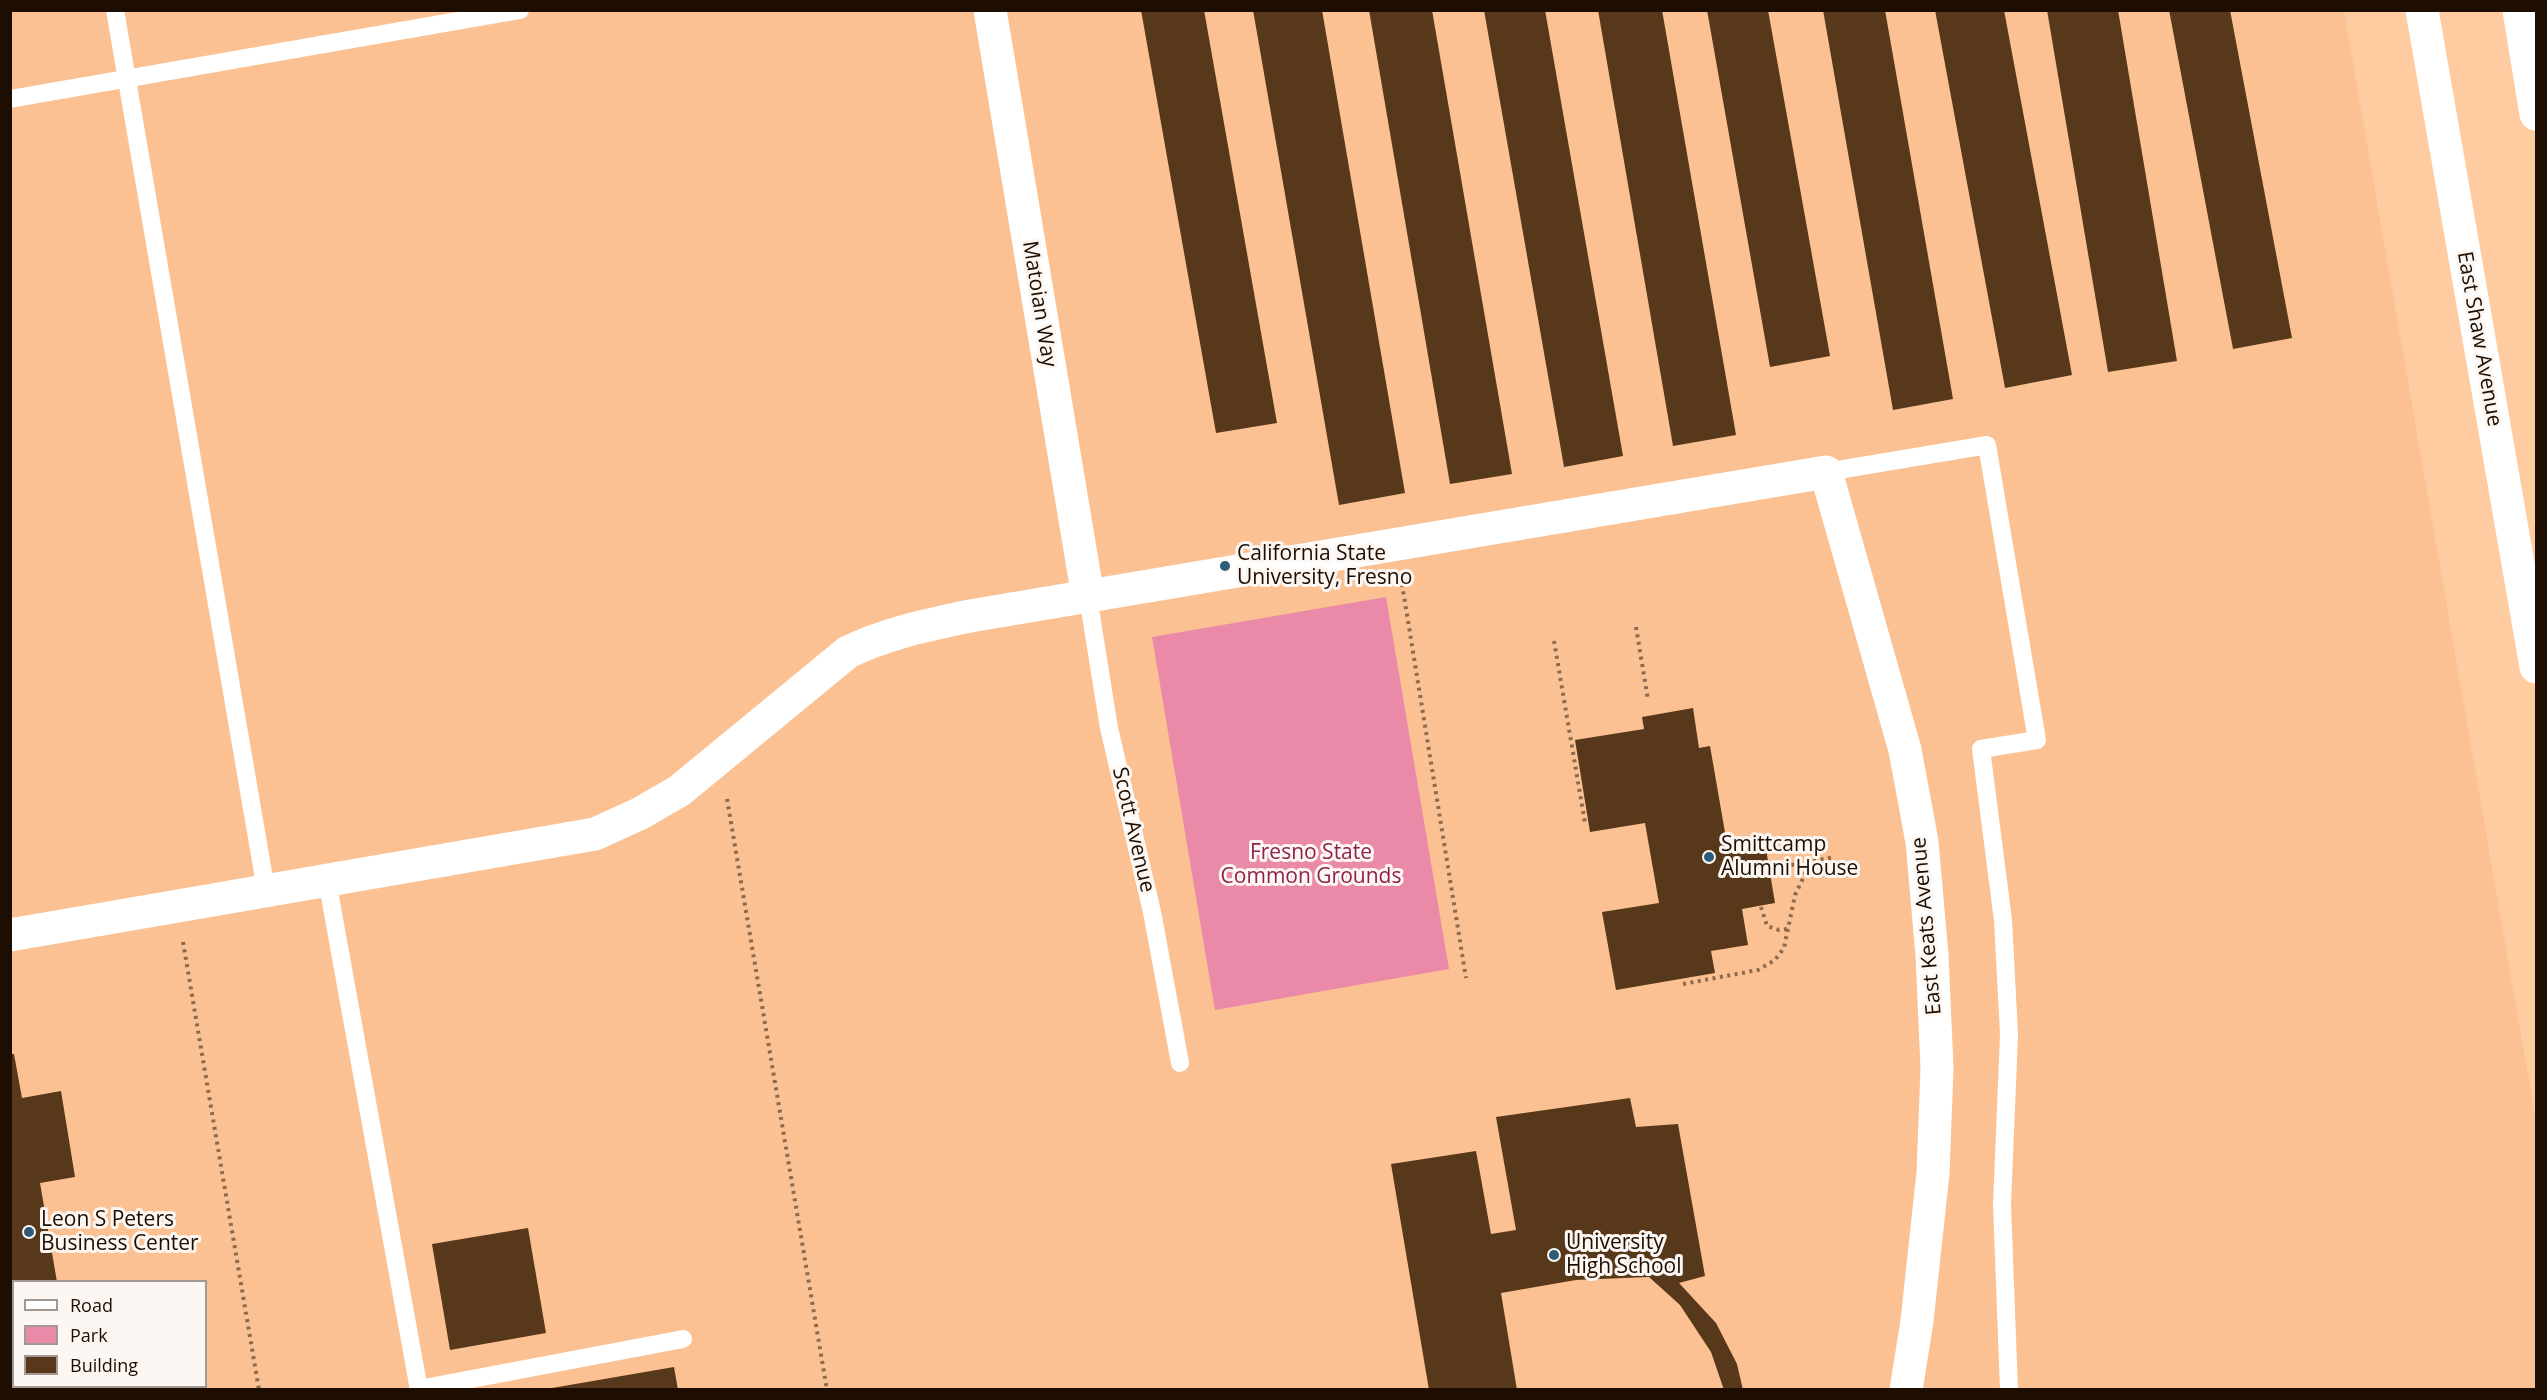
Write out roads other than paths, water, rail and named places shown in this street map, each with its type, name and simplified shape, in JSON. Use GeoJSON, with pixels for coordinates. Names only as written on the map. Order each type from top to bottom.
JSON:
{"type":"FeatureCollection","features":[{"type":"Feature","properties":{"kind":"street","name":"Matoian Way"},"geometry":{"type":"LineString","coordinates":[[990,10],[1088,597]]}},
{"type":"Feature","properties":{"kind":"street","name":"East Shaw Avenue"},"geometry":{"type":"LineString","coordinates":[[2422,10],[2536,667]]}},
{"type":"Feature","properties":{"kind":"street"},"geometry":{"type":"LineString","coordinates":[[2518,10],[2536,114]]}},
{"type":"Feature","properties":{"kind":"street"},"geometry":{"type":"LineString","coordinates":[[10,934],[595,834],[639,814],[679,791],[831,664],[870,642],[906,630],[1826,472]]}},
{"type":"Feature","properties":{"kind":"street","name":"East Keats Avenue"},"geometry":{"type":"LineString","coordinates":[[1826,472],[1905,750],[1922,842],[1931,944],[1937,1068],[1933,1173],[1917,1321],[1906,1389]]}},
{"type":"Feature","properties":{"kind":"lane"},"geometry":{"type":"LineString","coordinates":[[115,10],[125,79],[266,890]]}},
{"type":"Feature","properties":{"kind":"lane"},"geometry":{"type":"LineString","coordinates":[[10,99],[520,10]]}},
{"type":"Feature","properties":{"kind":"lane"},"geometry":{"type":"LineString","coordinates":[[1826,472],[1987,445],[2037,740],[1982,749],[2003,920],[2009,1034],[2002,1205],[2010,1389]]}},
{"type":"Feature","properties":{"kind":"lane","name":"Scott Avenue"},"geometry":{"type":"LineString","coordinates":[[1088,597],[1109,728],[1152,912],[1180,1062]]}},
{"type":"Feature","properties":{"kind":"lane"},"geometry":{"type":"LineString","coordinates":[[327,880],[419,1389],[683,1339]]}},
{"type":"Feature","properties":{"kind":"place","name":"California State University, Fresno"},"geometry":{"type":"Point","coordinates":[1225,566]}},
{"type":"Feature","properties":{"kind":"place","name":"Smittcamp Alumni House"},"geometry":{"type":"Point","coordinates":[1709,857]}},
{"type":"Feature","properties":{"kind":"place","name":"Leon S Peters Business Center"},"geometry":{"type":"Point","coordinates":[29,1232]}},
{"type":"Feature","properties":{"kind":"place","name":"University High School"},"geometry":{"type":"Point","coordinates":[1554,1255]}},
{"type":"Feature","properties":{"kind":"park label","name":"Fresno State Common Grounds"},"geometry":{"type":"Point","coordinates":[1311,865]}}]}
